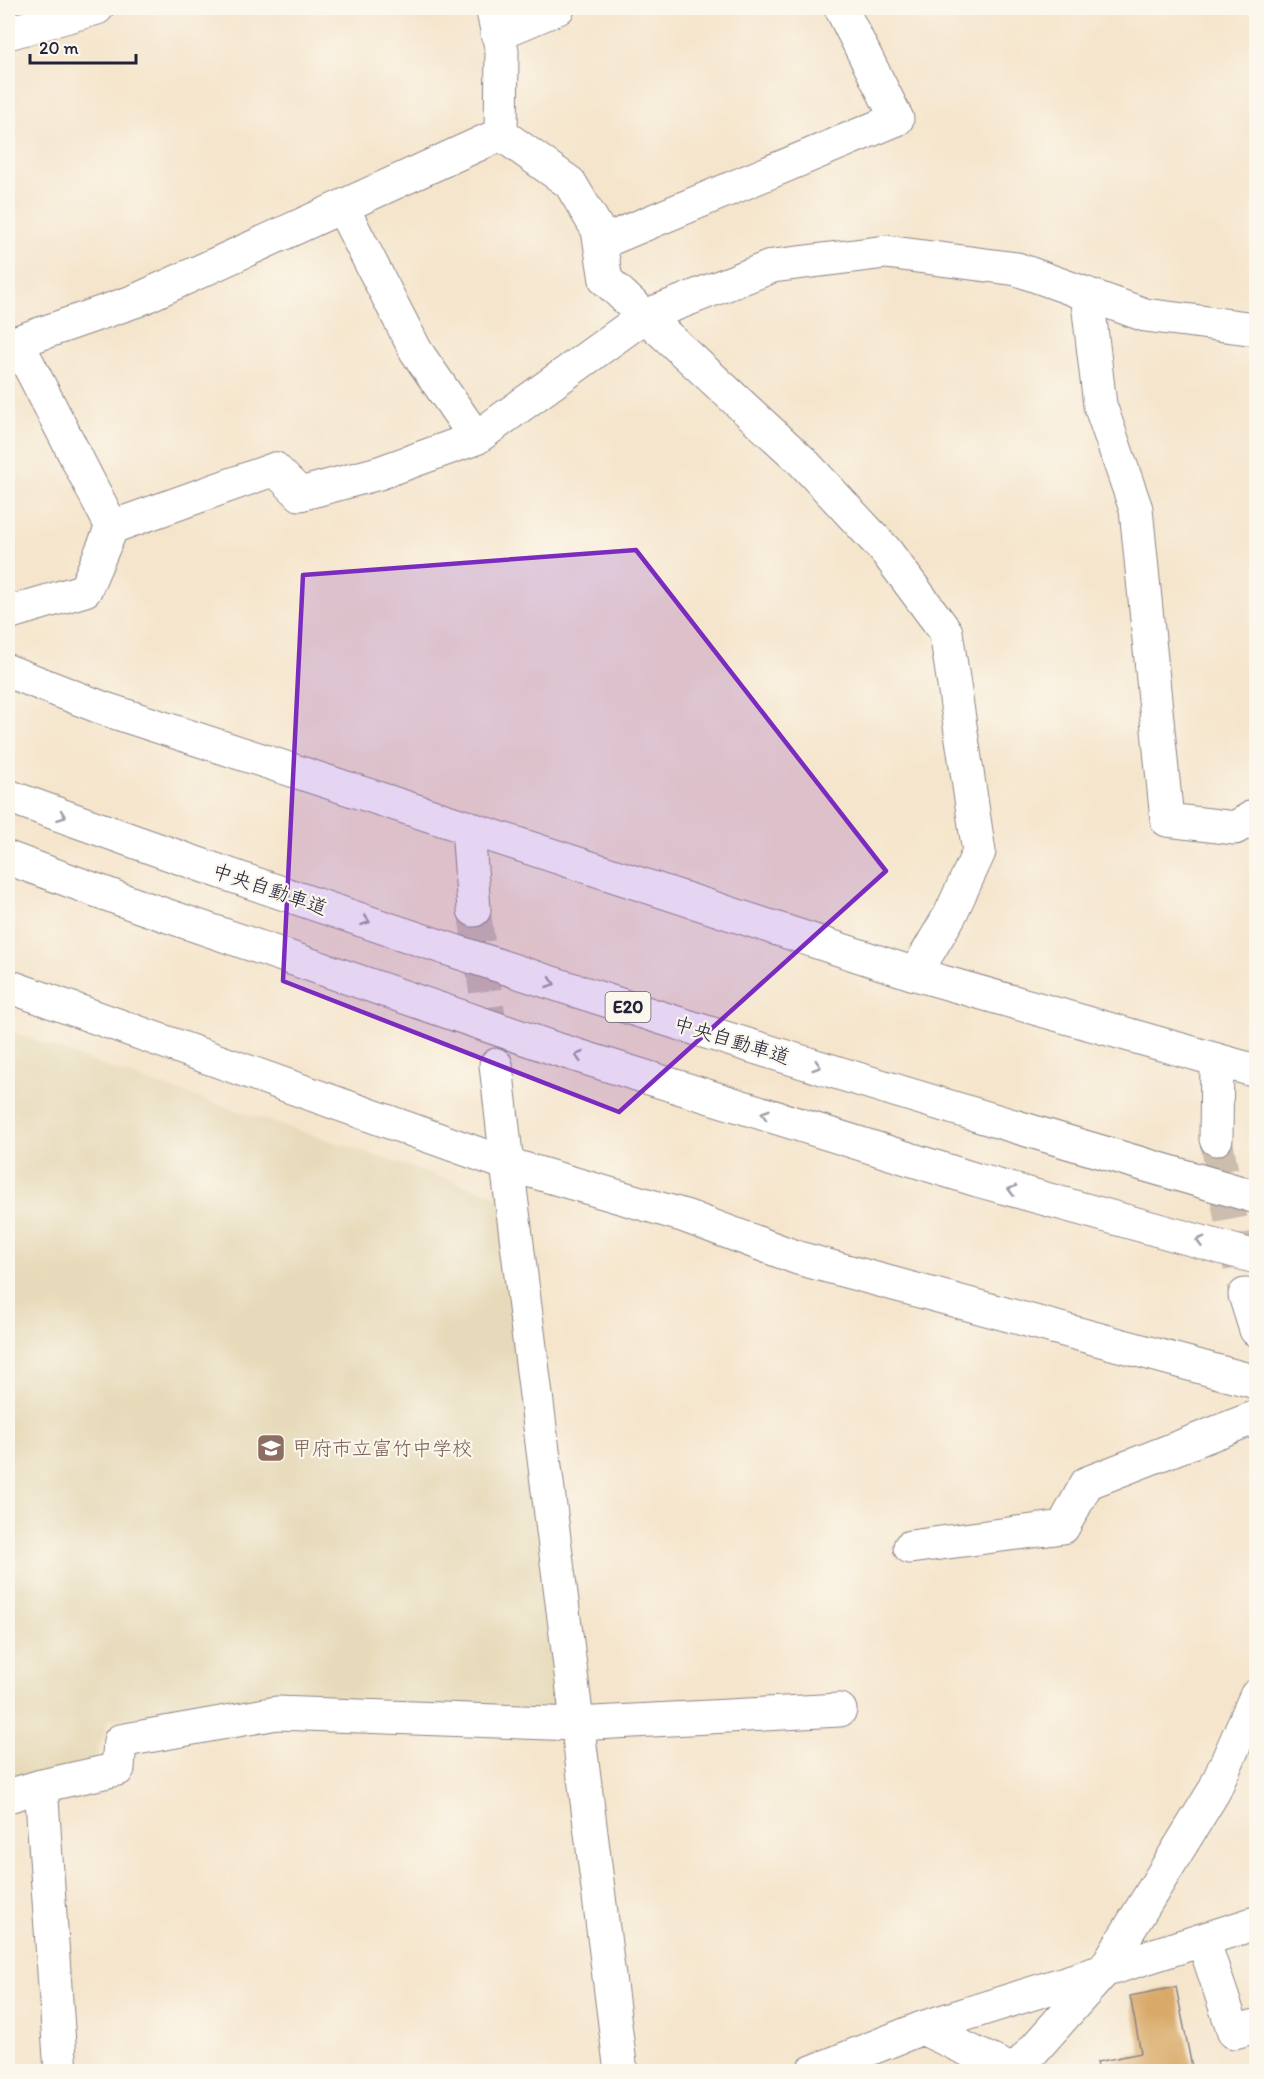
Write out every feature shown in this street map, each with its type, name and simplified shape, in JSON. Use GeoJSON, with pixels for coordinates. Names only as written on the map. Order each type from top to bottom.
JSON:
{"type":"FeatureCollection","features":[{"type":"Feature","properties":{"kind":"main road"},"geometry":{"type":"LineString","coordinates":[[8,33],[97,8]]}},
{"type":"Feature","properties":{"kind":"main road"},"geometry":{"type":"LineString","coordinates":[[501,134],[501,51],[494,21],[558,8]]}},
{"type":"Feature","properties":{"kind":"main road"},"geometry":{"type":"LineString","coordinates":[[600,243],[897,119],[841,8]]}},
{"type":"Feature","properties":{"kind":"main road"},"geometry":{"type":"LineString","coordinates":[[501,134],[570,183],[598,230],[606,280],[803,462],[885,550],[946,632],[979,852],[950,915],[915,974]]}},
{"type":"Feature","properties":{"kind":"main road"},"geometry":{"type":"LineString","coordinates":[[112,527],[12,344],[135,301],[501,134]]}},
{"type":"Feature","properties":{"kind":"main road"},"geometry":{"type":"LineString","coordinates":[[342,207],[416,351],[476,438]]}},
{"type":"Feature","properties":{"kind":"main road"},"geometry":{"type":"LineString","coordinates":[[8,613],[85,590],[112,527],[275,469],[300,494],[379,473],[476,438],[645,316],[772,267],[886,252],[1017,269],[1145,315],[1257,328]]}},
{"type":"Feature","properties":{"kind":"main road"},"geometry":{"type":"LineString","coordinates":[[1087,294],[1100,405],[1136,509],[1167,820],[1235,828],[1257,815]]}},
{"type":"Feature","properties":{"kind":"main road"},"geometry":{"type":"LineString","coordinates":[[8,671],[105,709],[915,974],[1257,1071]]}},
{"type":"Feature","properties":{"kind":"main road","name":"中央自動車道"},"geometry":{"type":"LineString","coordinates":[[8,796],[166,854],[574,990],[1006,1125],[1257,1197]]}},
{"type":"Feature","properties":{"kind":"main road"},"geometry":{"type":"LineString","coordinates":[[468,827],[474,910]]}},
{"type":"Feature","properties":{"kind":"main road"},"geometry":{"type":"LineString","coordinates":[[8,858],[139,906],[556,1049],[977,1180],[1257,1257]]}},
{"type":"Feature","properties":{"kind":"main road"},"geometry":{"type":"LineString","coordinates":[[8,986],[507,1164],[685,1216],[798,1258],[1257,1382]]}},
{"type":"Feature","properties":{"kind":"main road"},"geometry":{"type":"LineString","coordinates":[[1216,1139],[1217,1060]]}},
{"type":"Feature","properties":{"kind":"main road"},"geometry":{"type":"LineString","coordinates":[[496,1065],[621,2072]]}},
{"type":"Feature","properties":{"kind":"main road"},"geometry":{"type":"LineString","coordinates":[[1245,1295],[1257,1330]]}},
{"type":"Feature","properties":{"kind":"main road"},"geometry":{"type":"LineString","coordinates":[[910,1547],[1063,1527],[1087,1483],[1257,1417]]}},
{"type":"Feature","properties":{"kind":"main road"},"geometry":{"type":"LineString","coordinates":[[922,2028],[1014,2071],[1103,1972],[1214,1791],[1257,1696]]}},
{"type":"Feature","properties":{"kind":"main road"},"geometry":{"type":"LineString","coordinates":[[8,1796],[41,1785],[118,1769],[120,1741],[277,1713],[576,1724],[840,1710]]}},
{"type":"Feature","properties":{"kind":"main road"},"geometry":{"type":"LineString","coordinates":[[41,1785],[62,2072]]}},
{"type":"Feature","properties":{"kind":"main road"},"geometry":{"type":"LineString","coordinates":[[812,2072],[922,2028],[1257,1923]]}},
{"type":"Feature","properties":{"kind":"main road"},"geometry":{"type":"LineString","coordinates":[[1203,1940],[1234,2032],[1257,2026]]}},
{"type":"Feature","properties":{"kind":"highlighted area"},"geometry":{"type":"Polygon","coordinates":[[[636,550],[886,871],[619,1112],[283,981],[303,575],[636,550]]]}},
{"type":"Feature","properties":{"kind":"shaded area","name":"甲府市立富竹中学校"},"geometry":{"type":"Polygon","coordinates":[[[8,1030],[122,1073],[506,1198],[566,1717],[286,1699],[108,1720],[96,1759],[8,1783],[8,1030]]]}},
{"type":"Feature","properties":{"kind":"building"},"geometry":{"type":"Polygon","coordinates":[[[1176,1987],[1193,2072],[1099,2072],[1097,2062],[1141,2053],[1130,1996],[1176,1987]]]}},
{"type":"Feature","properties":{"kind":"tunnel"},"geometry":{"type":"LineString","coordinates":[[474,910],[496,1065]]}},
{"type":"Feature","properties":{"kind":"tunnel"},"geometry":{"type":"LineString","coordinates":[[1216,1139],[1245,1295]]}},
{"type":"Feature","properties":{"kind":"place","name":"甲府市立富竹中学校"},"geometry":{"type":"Point","coordinates":[271,1448]}}]}
